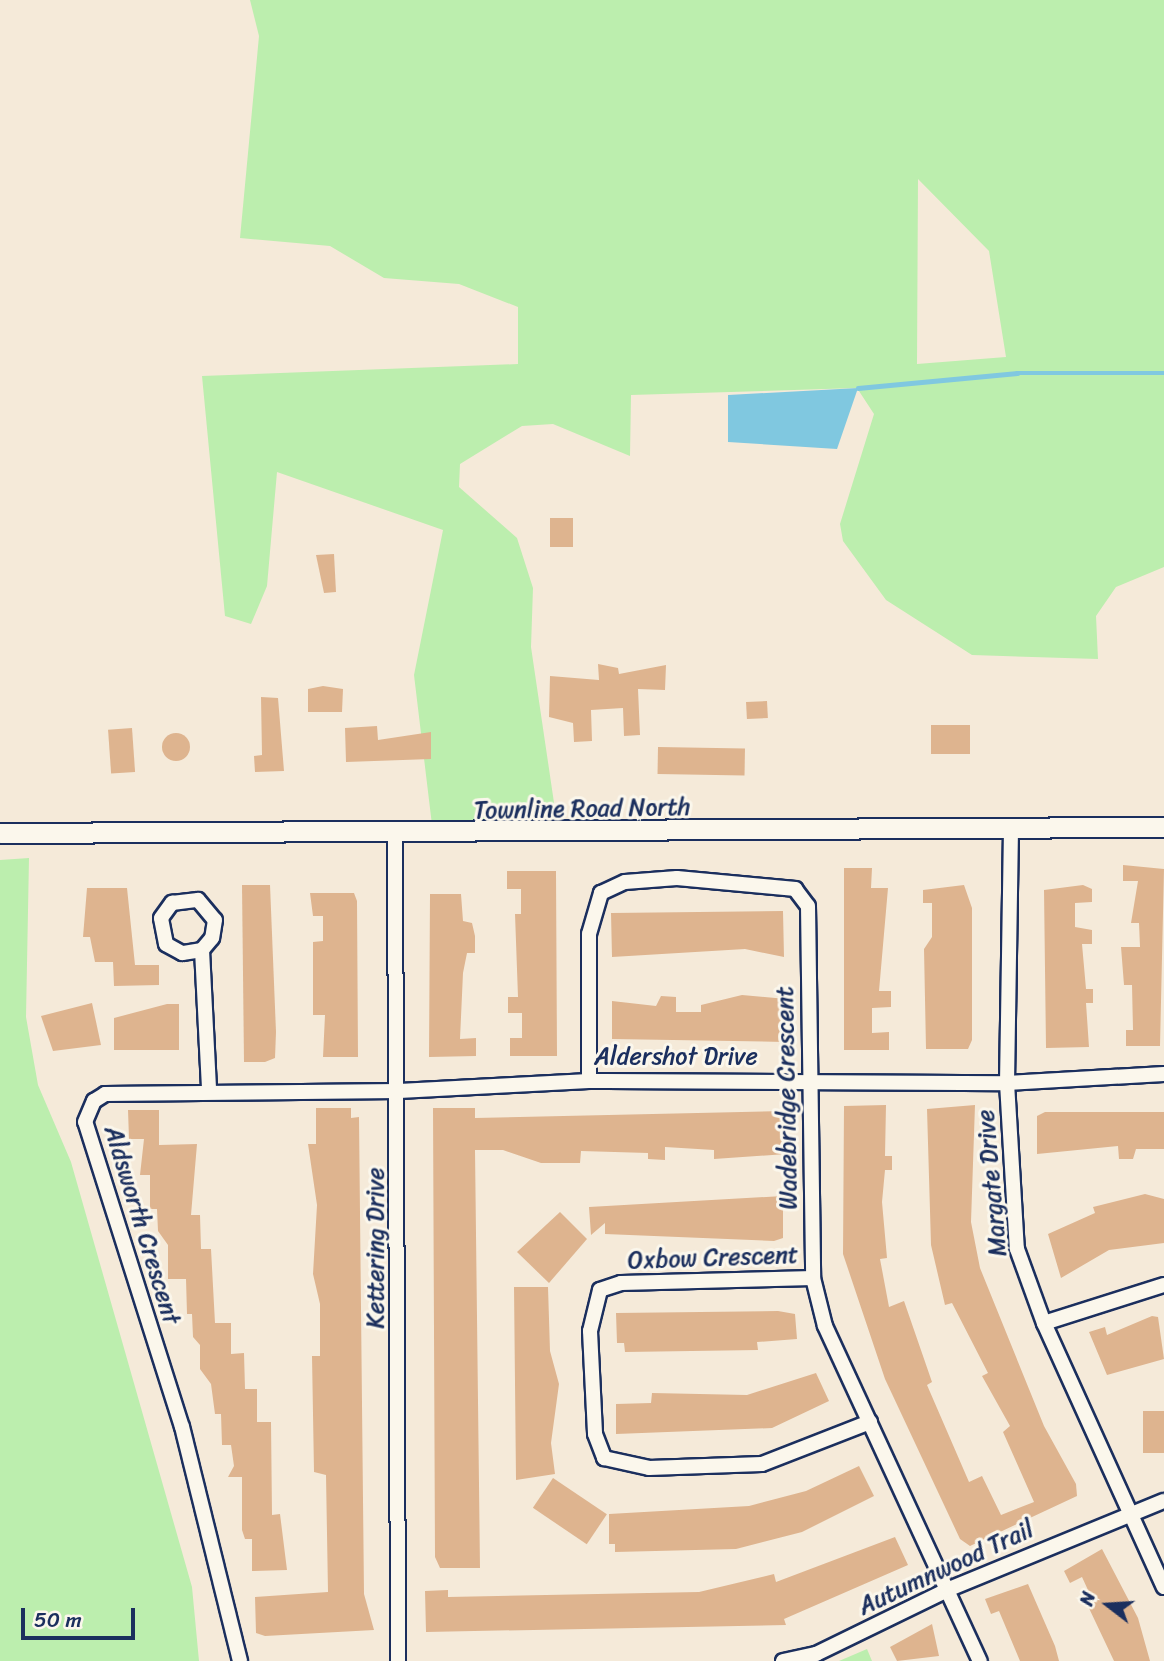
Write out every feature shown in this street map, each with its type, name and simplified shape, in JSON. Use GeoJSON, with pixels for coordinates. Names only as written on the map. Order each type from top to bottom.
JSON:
{"type":"FeatureCollection","features":[{"type":"Feature","properties":{"kind":"main road","name":"Townline Road North"},"geometry":{"type":"LineString","coordinates":[[0,833],[396,835],[1164,827]]}},
{"type":"Feature","properties":{"kind":"street","name":"Margate Drive"},"geometry":{"type":"LineString","coordinates":[[1011,829],[1007,1083],[1016,1238],[1044,1323],[1127,1512],[1164,1587]]}},
{"type":"Feature","properties":{"kind":"street","name":"Kettering Drive"},"geometry":{"type":"LineString","coordinates":[[396,835],[399,1091],[398,1661]]}},
{"type":"Feature","properties":{"kind":"street","name":"Wadebridge Crescent"},"geometry":{"type":"LineString","coordinates":[[589,1081],[589,934],[601,893],[625,883],[677,878],[780,884],[795,889],[808,906],[813,1278],[825,1326],[949,1588],[980,1661]]}},
{"type":"Feature","properties":{"kind":"street"},"geometry":{"type":"LineString","coordinates":[[201,950],[209,1089]]}},
{"type":"Feature","properties":{"kind":"street","name":"Aldershot Drive"},"geometry":{"type":"LineString","coordinates":[[399,1091],[589,1081],[809,1079],[1007,1083],[1164,1074]]}},
{"type":"Feature","properties":{"kind":"street","name":"Aldsworth Crescent"},"geometry":{"type":"LineString","coordinates":[[240,1661],[182,1427],[85,1122],[94,1101],[105,1094],[209,1089],[399,1091]]}},
{"type":"Feature","properties":{"kind":"street","name":"Oxbow Crescent"},"geometry":{"type":"LineString","coordinates":[[813,1278],[621,1283],[600,1290],[590,1331],[595,1434],[604,1458],[649,1468],[762,1464],[870,1422]]}},
{"type":"Feature","properties":{"kind":"street"},"geometry":{"type":"LineString","coordinates":[[1044,1323],[1164,1285]]}},
{"type":"Feature","properties":{"kind":"street","name":"Autumnwood Trail"},"geometry":{"type":"LineString","coordinates":[[783,1661],[816,1654],[949,1588],[1127,1512],[1164,1501]]}},
{"type":"Feature","properties":{"kind":"green space"},"geometry":{"type":"Polygon","coordinates":[[[250,0],[1164,0],[1164,567],[1116,587],[1096,616],[1098,659],[972,655],[886,600],[843,541],[840,524],[874,414],[857,388],[631,395],[630,456],[553,424],[522,426],[460,464],[459,487],[517,538],[533,588],[531,647],[557,823],[432,825],[414,675],[443,530],[277,472],[267,586],[251,624],[225,616],[202,376],[518,364],[518,307],[459,284],[384,278],[330,246],[240,238],[259,36],[250,0]],[[918,179],[917,364],[1006,357],[989,251],[918,179]]]}},
{"type":"Feature","properties":{"kind":"green space"},"geometry":{"type":"Polygon","coordinates":[[[29,858],[26,1017],[38,1085],[71,1162],[192,1587],[199,1661],[0,1661],[0,860],[29,858]]]}},
{"type":"Feature","properties":{"kind":"green space"},"geometry":{"type":"Polygon","coordinates":[[[867,1649],[872,1661],[839,1661],[867,1649]]]}},
{"type":"Feature","properties":{"kind":"water"},"geometry":{"type":"Polygon","coordinates":[[[858,388],[837,449],[728,442],[728,395],[858,388]]]}},
{"type":"Feature","properties":{"kind":"building"},"geometry":{"type":"Polygon","coordinates":[[[550,518],[573,518],[573,547],[550,547],[550,518]]]}},
{"type":"Feature","properties":{"kind":"building"},"geometry":{"type":"Polygon","coordinates":[[[334,554],[336,592],[324,593],[316,555],[334,554]]]}},
{"type":"Feature","properties":{"kind":"building"},"geometry":{"type":"Polygon","coordinates":[[[598,664],[618,668],[619,674],[666,665],[665,690],[638,689],[640,735],[624,736],[623,708],[591,710],[592,741],[574,742],[573,723],[549,717],[550,676],[599,680],[598,664]]]}},
{"type":"Feature","properties":{"kind":"building"},"geometry":{"type":"Polygon","coordinates":[[[323,686],[343,689],[342,712],[308,712],[308,689],[323,686]]]}},
{"type":"Feature","properties":{"kind":"building"},"geometry":{"type":"Polygon","coordinates":[[[261,697],[278,698],[284,771],[255,772],[254,756],[262,755],[261,697]]]}},
{"type":"Feature","properties":{"kind":"building"},"geometry":{"type":"Polygon","coordinates":[[[767,701],[768,718],[747,719],[746,702],[767,701]]]}},
{"type":"Feature","properties":{"kind":"building"},"geometry":{"type":"Polygon","coordinates":[[[931,725],[970,725],[970,754],[931,754],[931,725]]]}},
{"type":"Feature","properties":{"kind":"building"},"geometry":{"type":"Polygon","coordinates":[[[377,726],[378,740],[431,732],[431,759],[346,762],[345,728],[377,726]]]}},
{"type":"Feature","properties":{"kind":"building"},"geometry":{"type":"Polygon","coordinates":[[[132,728],[135,772],[111,774],[108,730],[132,728]]]}},
{"type":"Feature","properties":{"kind":"building"},"geometry":{"type":"Polygon","coordinates":[[[176,733],[186,737],[190,747],[186,757],[176,761],[166,757],[162,747],[166,737],[176,733]]]}},
{"type":"Feature","properties":{"kind":"building"},"geometry":{"type":"Polygon","coordinates":[[[658,747],[745,749],[745,776],[658,774],[658,747]]]}},
{"type":"Feature","properties":{"kind":"building"},"geometry":{"type":"Polygon","coordinates":[[[1123,865],[1164,869],[1160,1046],[1126,1046],[1126,1030],[1133,1030],[1132,985],[1124,985],[1121,947],[1140,947],[1139,923],[1131,923],[1138,881],[1123,881],[1123,865]]]}},
{"type":"Feature","properties":{"kind":"building"},"geometry":{"type":"Polygon","coordinates":[[[844,868],[872,868],[871,888],[888,888],[879,991],[891,991],[891,1007],[872,1008],[872,1033],[889,1032],[889,1050],[844,1050],[844,868]]]}},
{"type":"Feature","properties":{"kind":"building"},"geometry":{"type":"Polygon","coordinates":[[[507,871],[556,871],[557,1056],[510,1056],[510,1038],[522,1038],[522,1013],[508,1013],[508,997],[518,997],[515,914],[521,914],[521,889],[507,889],[507,871]]]}},
{"type":"Feature","properties":{"kind":"building"},"geometry":{"type":"Polygon","coordinates":[[[242,885],[270,885],[276,1032],[275,1058],[265,1062],[244,1062],[242,885]]]}},
{"type":"Feature","properties":{"kind":"building"},"geometry":{"type":"Polygon","coordinates":[[[964,885],[972,908],[972,1040],[968,1049],[926,1049],[924,949],[932,937],[932,903],[923,903],[923,890],[964,885]]]}},
{"type":"Feature","properties":{"kind":"building"},"geometry":{"type":"Polygon","coordinates":[[[1083,885],[1092,889],[1092,902],[1075,903],[1075,927],[1092,930],[1092,944],[1082,944],[1086,989],[1093,989],[1093,1003],[1086,1003],[1089,1047],[1046,1048],[1044,890],[1083,885]]]}},
{"type":"Feature","properties":{"kind":"building"},"geometry":{"type":"Polygon","coordinates":[[[87,888],[127,888],[135,965],[159,965],[159,985],[114,986],[113,962],[95,962],[90,937],[83,937],[87,888]]]}},
{"type":"Feature","properties":{"kind":"building"},"geometry":{"type":"Polygon","coordinates":[[[310,893],[354,893],[357,901],[358,1057],[323,1057],[325,1015],[313,1015],[313,942],[323,941],[323,916],[313,916],[310,893]]]}},
{"type":"Feature","properties":{"kind":"building"},"geometry":{"type":"Polygon","coordinates":[[[430,894],[461,894],[463,921],[472,923],[475,953],[467,953],[463,973],[460,1039],[476,1038],[476,1056],[429,1057],[430,894]]]}},
{"type":"Feature","properties":{"kind":"building"},"geometry":{"type":"Polygon","coordinates":[[[783,911],[784,957],[745,949],[612,957],[611,913],[783,911]]]}},
{"type":"Feature","properties":{"kind":"building"},"geometry":{"type":"Polygon","coordinates":[[[742,995],[786,999],[786,1042],[612,1039],[612,1001],[656,1006],[661,996],[676,997],[676,1012],[701,1012],[701,1005],[742,995]]]}},
{"type":"Feature","properties":{"kind":"building"},"geometry":{"type":"Polygon","coordinates":[[[92,1003],[101,1045],[53,1051],[41,1016],[92,1003]]]}},
{"type":"Feature","properties":{"kind":"building"},"geometry":{"type":"Polygon","coordinates":[[[167,1004],[179,1004],[179,1050],[114,1050],[114,1018],[167,1004]]]}},
{"type":"Feature","properties":{"kind":"building"},"geometry":{"type":"Polygon","coordinates":[[[886,1105],[885,1156],[892,1156],[892,1170],[885,1170],[882,1202],[887,1258],[880,1259],[889,1307],[904,1301],[932,1382],[927,1385],[969,1482],[982,1476],[1001,1515],[1034,1502],[1003,1432],[1010,1426],[982,1376],[988,1373],[952,1303],[945,1305],[931,1245],[927,1109],[975,1105],[971,1222],[980,1268],[1044,1426],[1076,1484],[1077,1496],[970,1546],[960,1539],[885,1379],[843,1254],[844,1106],[886,1105]]]}},
{"type":"Feature","properties":{"kind":"building"},"geometry":{"type":"Polygon","coordinates":[[[316,1108],[351,1108],[351,1118],[359,1117],[364,1594],[374,1630],[265,1636],[256,1633],[255,1597],[328,1592],[326,1475],[314,1472],[312,1356],[320,1356],[320,1304],[313,1274],[317,1205],[308,1144],[316,1144],[316,1108]]]}},
{"type":"Feature","properties":{"kind":"building"},"geometry":{"type":"Polygon","coordinates":[[[433,1108],[475,1108],[475,1118],[786,1111],[786,1154],[714,1159],[714,1150],[665,1147],[665,1160],[648,1159],[648,1153],[581,1151],[580,1163],[541,1163],[503,1150],[475,1150],[480,1568],[440,1568],[435,1557],[433,1108]]]}},
{"type":"Feature","properties":{"kind":"building"},"geometry":{"type":"Polygon","coordinates":[[[128,1110],[159,1110],[159,1145],[197,1144],[191,1215],[200,1215],[201,1249],[211,1249],[215,1323],[231,1323],[231,1354],[244,1353],[245,1389],[257,1389],[257,1422],[271,1422],[272,1515],[280,1514],[287,1570],[252,1571],[252,1539],[245,1539],[242,1530],[242,1477],[228,1477],[234,1466],[231,1445],[222,1445],[221,1414],[215,1414],[211,1384],[200,1369],[200,1345],[193,1337],[192,1314],[187,1314],[186,1279],[168,1279],[168,1245],[158,1231],[157,1209],[150,1209],[150,1175],[140,1175],[144,1139],[129,1139],[128,1110]]]}},
{"type":"Feature","properties":{"kind":"building"},"geometry":{"type":"Polygon","coordinates":[[[1045,1112],[1164,1112],[1164,1149],[1136,1149],[1133,1159],[1119,1159],[1118,1146],[1037,1154],[1037,1116],[1045,1112]]]}},
{"type":"Feature","properties":{"kind":"building"},"geometry":{"type":"Polygon","coordinates":[[[1145,1194],[1164,1199],[1164,1243],[1109,1250],[1061,1278],[1048,1234],[1095,1213],[1093,1207],[1145,1194]]]}},
{"type":"Feature","properties":{"kind":"building"},"geometry":{"type":"Polygon","coordinates":[[[783,1196],[783,1238],[774,1241],[605,1234],[605,1223],[591,1235],[589,1207],[783,1196]]]}},
{"type":"Feature","properties":{"kind":"building"},"geometry":{"type":"Polygon","coordinates":[[[560,1212],[587,1239],[549,1283],[517,1252],[560,1212]]]}},
{"type":"Feature","properties":{"kind":"building"},"geometry":{"type":"Polygon","coordinates":[[[514,1287],[548,1287],[550,1351],[559,1384],[551,1443],[555,1474],[516,1480],[514,1287]]]}},
{"type":"Feature","properties":{"kind":"building"},"geometry":{"type":"Polygon","coordinates":[[[778,1311],[795,1314],[797,1339],[757,1342],[758,1350],[625,1352],[624,1343],[617,1343],[616,1313],[778,1311]]]}},
{"type":"Feature","properties":{"kind":"building"},"geometry":{"type":"Polygon","coordinates":[[[1152,1316],[1158,1317],[1164,1359],[1107,1375],[1089,1332],[1105,1327],[1107,1335],[1152,1316]]]}},
{"type":"Feature","properties":{"kind":"building"},"geometry":{"type":"Polygon","coordinates":[[[816,1373],[829,1401],[772,1428],[616,1434],[616,1404],[651,1403],[652,1393],[747,1395],[816,1373]]]}},
{"type":"Feature","properties":{"kind":"building"},"geometry":{"type":"Polygon","coordinates":[[[1143,1411],[1164,1411],[1164,1453],[1143,1453],[1143,1411]]]}},
{"type":"Feature","properties":{"kind":"building"},"geometry":{"type":"Polygon","coordinates":[[[859,1466],[874,1496],[802,1532],[736,1549],[615,1552],[615,1544],[609,1544],[609,1514],[749,1506],[806,1491],[859,1466]]]}},
{"type":"Feature","properties":{"kind":"building"},"geometry":{"type":"Polygon","coordinates":[[[553,1478],[607,1514],[587,1544],[533,1508],[553,1478]]]}},
{"type":"Feature","properties":{"kind":"building"},"geometry":{"type":"Polygon","coordinates":[[[895,1537],[908,1565],[784,1619],[786,1625],[426,1632],[425,1591],[448,1590],[448,1597],[699,1592],[774,1574],[776,1582],[895,1537]]]}},
{"type":"Feature","properties":{"kind":"building"},"geometry":{"type":"Polygon","coordinates":[[[1102,1549],[1138,1618],[1150,1661],[1114,1661],[1087,1604],[1093,1601],[1082,1577],[1070,1583],[1064,1571],[1102,1549]]]}},
{"type":"Feature","properties":{"kind":"building"},"geometry":{"type":"Polygon","coordinates":[[[1028,1584],[1059,1661],[1020,1661],[999,1611],[991,1614],[985,1599],[1028,1584]]]}},
{"type":"Feature","properties":{"kind":"building"},"geometry":{"type":"Polygon","coordinates":[[[932,1624],[939,1656],[897,1661],[890,1647],[932,1624]]]}},
{"type":"Feature","properties":{"kind":"waterway"},"geometry":{"type":"LineString","coordinates":[[858,388],[1017,373],[1164,373]]}}]}
